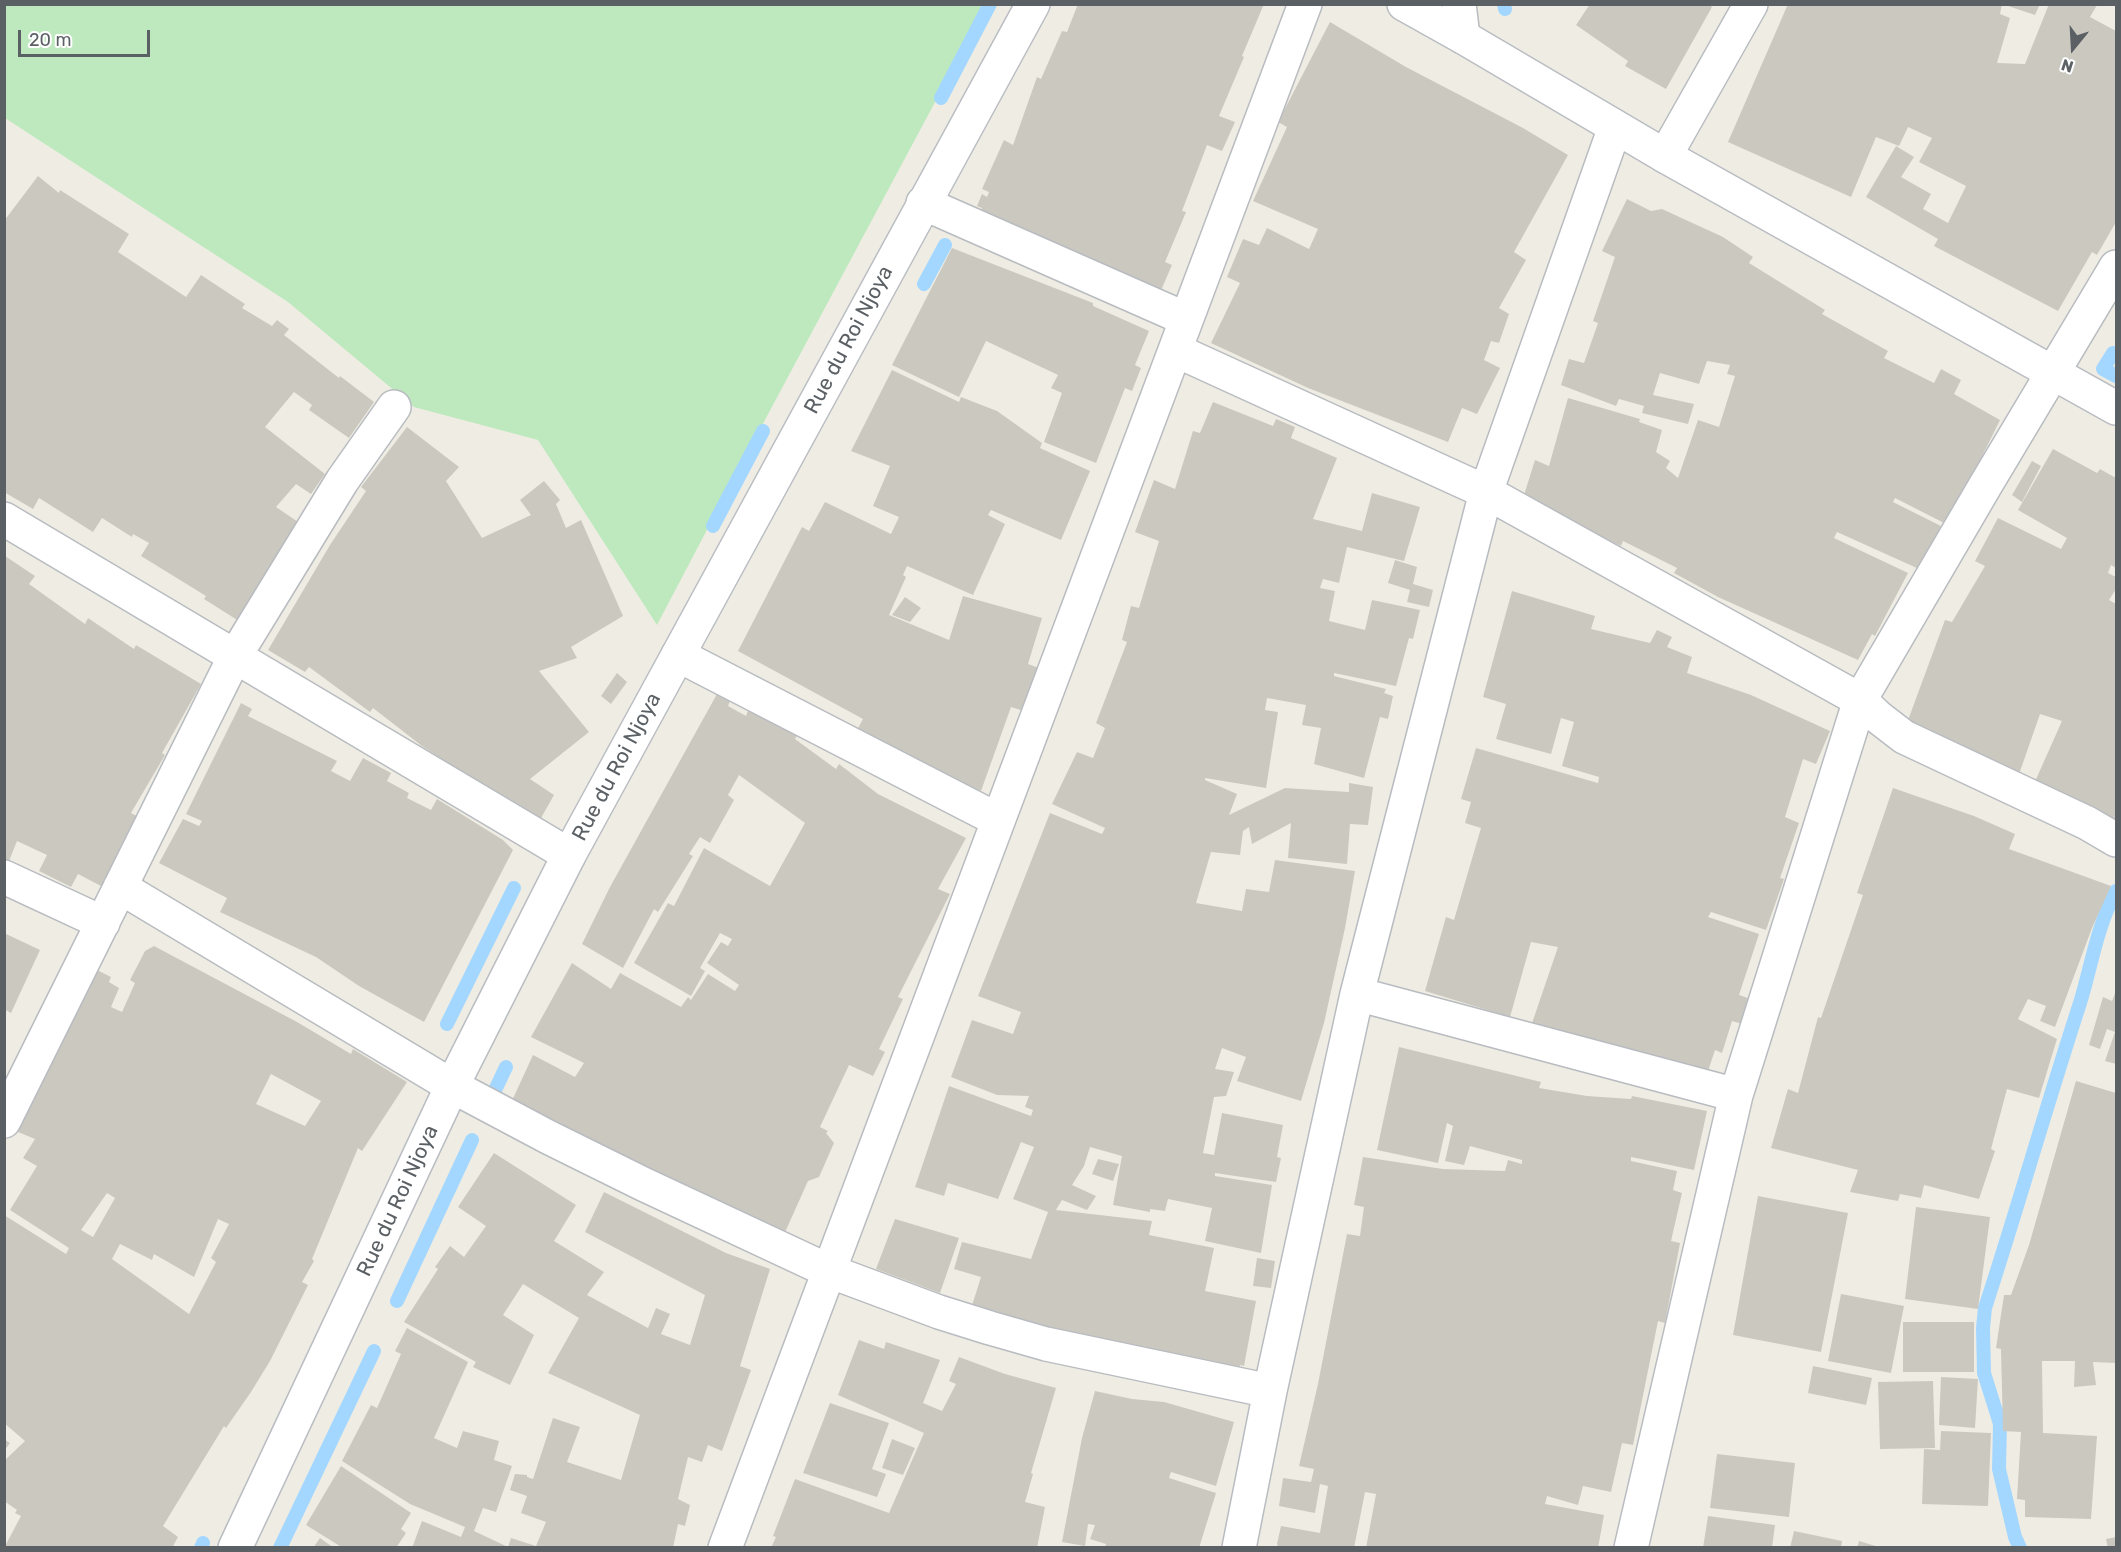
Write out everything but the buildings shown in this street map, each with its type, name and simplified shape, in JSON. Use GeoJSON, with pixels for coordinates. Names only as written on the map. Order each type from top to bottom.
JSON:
{"type":"FeatureCollection","features":[{"type":"Feature","properties":{"kind":"street","name":"Rue du Roi Njoya"},"geometry":{"type":"LineString","coordinates":[[235,1548],[452,1086],[569,855],[1033,4]]}},
{"type":"Feature","properties":{"kind":"street"},"geometry":{"type":"LineString","coordinates":[[725,1548],[1305,4]]}},
{"type":"Feature","properties":{"kind":"street"},"geometry":{"type":"LineString","coordinates":[[1404,4],[1665,156],[2116,408]]}},
{"type":"Feature","properties":{"kind":"street"},"geometry":{"type":"LineString","coordinates":[[1459,4],[1463,37]]}},
{"type":"Feature","properties":{"kind":"street"},"geometry":{"type":"LineString","coordinates":[[1665,156],[1751,4]]}},
{"type":"Feature","properties":{"kind":"street"},"geometry":{"type":"LineString","coordinates":[[1239,1548],[1270,1391],[1357,994],[1486,492],[1615,127]]}},
{"type":"Feature","properties":{"kind":"street"},"geometry":{"type":"LineString","coordinates":[[923,203],[1186,319]]}},
{"type":"Feature","properties":{"kind":"street"},"geometry":{"type":"LineString","coordinates":[[1631,1548],[1736,1095],[1860,700],[2116,267]]}},
{"type":"Feature","properties":{"kind":"street"},"geometry":{"type":"LineString","coordinates":[[1175,350],[1486,492],[1860,700],[1904,737],[2087,823],[2116,840]]}},
{"type":"Feature","properties":{"kind":"street"},"geometry":{"type":"LineString","coordinates":[[4,1121],[235,656],[342,481],[394,407]]}},
{"type":"Feature","properties":{"kind":"street"},"geometry":{"type":"LineString","coordinates":[[4,519],[569,855]]}},
{"type":"Feature","properties":{"kind":"street"},"geometry":{"type":"LineString","coordinates":[[678,655],[998,820]]}},
{"type":"Feature","properties":{"kind":"street"},"geometry":{"type":"LineString","coordinates":[[4,877],[103,923]]}},
{"type":"Feature","properties":{"kind":"street"},"geometry":{"type":"LineString","coordinates":[[120,887],[452,1086],[622,1173],[829,1271],[939,1312],[1046,1344],[1270,1391]]}},
{"type":"Feature","properties":{"kind":"street"},"geometry":{"type":"LineString","coordinates":[[1357,994],[1736,1095]]}},
{"type":"Feature","properties":{"kind":"green space"},"geometry":{"type":"Polygon","coordinates":[[[4,5],[987,5],[657,625],[538,440],[414,407],[288,302],[5,118],[4,5]]]}},
{"type":"Feature","properties":{"kind":"waterway"},"geometry":{"type":"LineString","coordinates":[[941,98],[990,4]]}},
{"type":"Feature","properties":{"kind":"waterway"},"geometry":{"type":"LineString","coordinates":[[1504,4],[1505,9]]}},
{"type":"Feature","properties":{"kind":"waterway"},"geometry":{"type":"LineString","coordinates":[[924,284],[945,245]]}},
{"type":"Feature","properties":{"kind":"waterway"},"geometry":{"type":"LineString","coordinates":[[2113,353],[2103,369],[2116,376]]}},
{"type":"Feature","properties":{"kind":"waterway"},"geometry":{"type":"LineString","coordinates":[[713,526],[763,431]]}},
{"type":"Feature","properties":{"kind":"waterway"},"geometry":{"type":"LineString","coordinates":[[447,1024],[514,888]]}},
{"type":"Feature","properties":{"kind":"waterway"},"geometry":{"type":"LineString","coordinates":[[2020,1548],[2015,1537],[1999,1469],[2000,1424],[1984,1373],[1985,1308],[2080,1003],[2099,933],[2116,891]]}},
{"type":"Feature","properties":{"kind":"waterway"},"geometry":{"type":"LineString","coordinates":[[488,1105],[506,1067]]}},
{"type":"Feature","properties":{"kind":"waterway"},"geometry":{"type":"LineString","coordinates":[[397,1301],[472,1140]]}},
{"type":"Feature","properties":{"kind":"waterway"},"geometry":{"type":"LineString","coordinates":[[280,1548],[374,1351]]}},
{"type":"Feature","properties":{"kind":"waterway"},"geometry":{"type":"LineString","coordinates":[[201,1548],[203,1543]]}}]}
